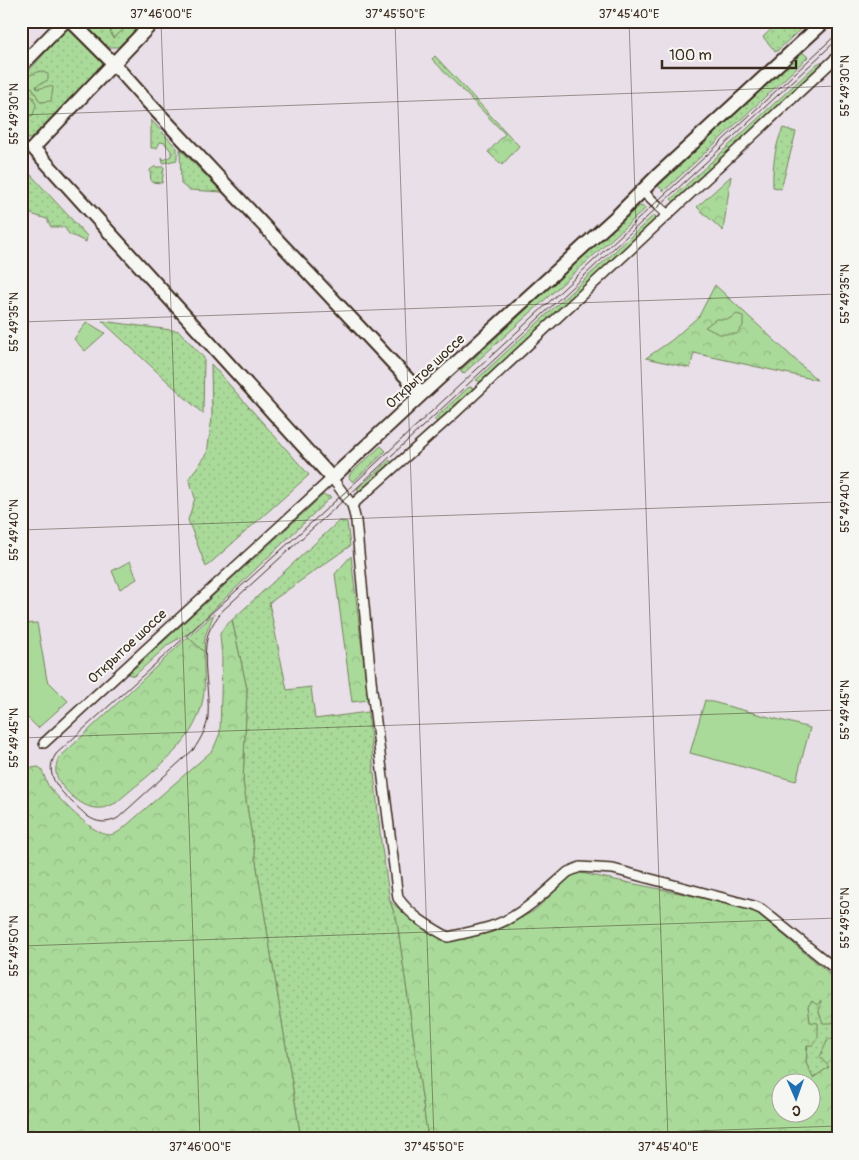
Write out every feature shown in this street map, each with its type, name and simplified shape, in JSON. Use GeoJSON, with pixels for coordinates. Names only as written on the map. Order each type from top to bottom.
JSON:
{"type":"FeatureCollection","features":[{"type":"Feature","properties":{"kind":"street"},"geometry":{"type":"LineString","coordinates":[[21,66],[65,21]]}},
{"type":"Feature","properties":{"kind":"street"},"geometry":{"type":"LineString","coordinates":[[71,21],[113,63],[422,394]]}},
{"type":"Feature","properties":{"kind":"street"},"geometry":{"type":"LineString","coordinates":[[154,21],[27,148],[332,478],[352,505],[356,521],[372,690],[398,898],[419,921],[448,937],[490,927],[516,915],[574,868],[612,868],[761,909],[838,971]]}},
{"type":"Feature","properties":{"kind":"street","name":"Открытое шоссе"},"geometry":{"type":"LineString","coordinates":[[44,743],[611,221],[825,21]]}},
{"type":"Feature","properties":{"kind":"street"},"geometry":{"type":"LineString","coordinates":[[352,505],[455,413],[838,56]]}},
{"type":"Feature","properties":{"kind":"street"},"geometry":{"type":"LineString","coordinates":[[642,191],[668,215]]}},
{"type":"Feature","properties":{"kind":"green space"},"geometry":{"type":"Polygon","coordinates":[[[80,21],[144,21],[118,47],[107,47],[80,21]]]}},
{"type":"Feature","properties":{"kind":"green space"},"geometry":{"type":"Polygon","coordinates":[[[116,21],[132,21],[113,38],[109,28],[116,21]]]}},
{"type":"Feature","properties":{"kind":"green space"},"geometry":{"type":"Polygon","coordinates":[[[780,21],[809,21],[776,52],[763,37],[780,21]]]}},
{"type":"Feature","properties":{"kind":"green space"},"geometry":{"type":"Polygon","coordinates":[[[68,27],[105,62],[30,139],[21,139],[21,80],[68,27]]]}},
{"type":"Feature","properties":{"kind":"green space"},"geometry":{"type":"Polygon","coordinates":[[[802,52],[808,57],[664,191],[658,186],[802,52]]]}},
{"type":"Feature","properties":{"kind":"green space"},"geometry":{"type":"Polygon","coordinates":[[[435,56],[519,146],[502,165],[488,152],[505,134],[432,59],[435,56]]]}},
{"type":"Feature","properties":{"kind":"green space"},"geometry":{"type":"Polygon","coordinates":[[[818,63],[825,63],[675,203],[671,199],[818,63]]]}},
{"type":"Feature","properties":{"kind":"green space"},"geometry":{"type":"Polygon","coordinates":[[[40,71],[48,74],[48,80],[36,86],[37,89],[53,87],[51,101],[40,102],[32,87],[26,89],[23,78],[40,71]]]}},
{"type":"Feature","properties":{"kind":"green space"},"geometry":{"type":"Polygon","coordinates":[[[21,85],[23,94],[33,97],[36,105],[33,115],[23,119],[21,117],[21,85]]]}},
{"type":"Feature","properties":{"kind":"green space"},"geometry":{"type":"Polygon","coordinates":[[[151,120],[177,148],[177,160],[163,163],[162,157],[164,160],[171,156],[171,151],[165,143],[160,142],[157,148],[151,148],[151,120]]]}},
{"type":"Feature","properties":{"kind":"green space"},"geometry":{"type":"Polygon","coordinates":[[[783,128],[796,132],[781,189],[773,187],[773,172],[776,149],[783,128]]]}},
{"type":"Feature","properties":{"kind":"green space"},"geometry":{"type":"Polygon","coordinates":[[[180,149],[222,192],[189,190],[181,184],[180,149]]]}},
{"type":"Feature","properties":{"kind":"green space"},"geometry":{"type":"Polygon","coordinates":[[[21,164],[87,236],[86,242],[69,234],[64,227],[51,227],[47,219],[21,211],[21,164]]]}},
{"type":"Feature","properties":{"kind":"green space"},"geometry":{"type":"Polygon","coordinates":[[[154,167],[164,167],[162,183],[151,182],[150,170],[154,167]]]}},
{"type":"Feature","properties":{"kind":"green space"},"geometry":{"type":"Polygon","coordinates":[[[731,176],[723,231],[697,207],[731,176]]]}},
{"type":"Feature","properties":{"kind":"green space"},"geometry":{"type":"Polygon","coordinates":[[[640,206],[646,208],[463,374],[460,371],[635,208],[640,206]]]}},
{"type":"Feature","properties":{"kind":"green space"},"geometry":{"type":"Polygon","coordinates":[[[654,215],[656,217],[655,221],[481,382],[476,380],[654,215]]]}},
{"type":"Feature","properties":{"kind":"green space"},"geometry":{"type":"Polygon","coordinates":[[[715,285],[817,380],[694,353],[690,368],[646,358],[672,340],[699,316],[715,285]]]}},
{"type":"Feature","properties":{"kind":"green space"},"geometry":{"type":"Polygon","coordinates":[[[737,314],[743,316],[743,326],[737,334],[719,334],[705,327],[716,319],[729,319],[737,314]]]}},
{"type":"Feature","properties":{"kind":"green space"},"geometry":{"type":"Polygon","coordinates":[[[102,321],[179,331],[204,358],[203,414],[102,321]]]}},
{"type":"Feature","properties":{"kind":"green space"},"geometry":{"type":"Polygon","coordinates":[[[87,322],[105,333],[85,351],[74,339],[87,322]]]}},
{"type":"Feature","properties":{"kind":"green space"},"geometry":{"type":"Polygon","coordinates":[[[211,364],[309,475],[206,567],[188,520],[195,498],[189,478],[207,454],[212,417],[211,364]]]}},
{"type":"Feature","properties":{"kind":"green space"},"geometry":{"type":"Polygon","coordinates":[[[469,387],[474,388],[437,422],[434,419],[469,387]]]}},
{"type":"Feature","properties":{"kind":"green space"},"geometry":{"type":"Polygon","coordinates":[[[381,446],[386,451],[353,482],[349,478],[350,474],[381,446]]]}},
{"type":"Feature","properties":{"kind":"green space"},"geometry":{"type":"Polygon","coordinates":[[[390,460],[393,464],[364,489],[360,491],[357,489],[390,460]]]}},
{"type":"Feature","properties":{"kind":"green space"},"geometry":{"type":"Polygon","coordinates":[[[323,495],[331,497],[189,633],[169,644],[134,676],[128,674],[323,495]]]}},
{"type":"Feature","properties":{"kind":"green space"},"geometry":{"type":"Polygon","coordinates":[[[339,521],[347,522],[350,546],[269,603],[287,690],[311,687],[315,719],[368,712],[381,842],[390,901],[397,921],[428,1139],[301,1139],[243,782],[247,689],[232,620],[339,521]]]}},
{"type":"Feature","properties":{"kind":"green space"},"geometry":{"type":"Polygon","coordinates":[[[351,556],[368,700],[352,702],[335,574],[351,556]]]}},
{"type":"Feature","properties":{"kind":"green space"},"geometry":{"type":"Polygon","coordinates":[[[130,561],[137,579],[120,589],[112,571],[130,561]]]}},
{"type":"Feature","properties":{"kind":"green space"},"geometry":{"type":"Polygon","coordinates":[[[214,614],[205,636],[204,652],[188,637],[214,614]]]}},
{"type":"Feature","properties":{"kind":"green space"},"geometry":{"type":"Polygon","coordinates":[[[232,620],[247,689],[243,782],[301,1139],[21,1139],[21,769],[39,767],[50,788],[91,827],[107,835],[120,831],[213,750],[220,733],[222,658],[220,634],[224,627],[232,620]]]}},
{"type":"Feature","properties":{"kind":"green space"},"geometry":{"type":"Polygon","coordinates":[[[37,623],[47,680],[68,701],[38,728],[21,711],[21,624],[37,623]]]}},
{"type":"Feature","properties":{"kind":"green space"},"geometry":{"type":"Polygon","coordinates":[[[188,637],[204,652],[203,699],[191,731],[169,757],[116,803],[99,808],[90,807],[78,801],[58,779],[56,769],[59,758],[188,637]]]}},
{"type":"Feature","properties":{"kind":"green space"},"geometry":{"type":"Polygon","coordinates":[[[705,700],[810,728],[796,781],[690,753],[705,700]]]}},
{"type":"Feature","properties":{"kind":"green space"},"geometry":{"type":"Polygon","coordinates":[[[576,872],[741,907],[758,914],[828,972],[838,991],[838,1015],[832,1023],[823,1023],[819,1012],[821,1000],[817,1005],[812,1001],[808,1006],[810,1022],[818,1023],[818,1037],[813,1045],[807,1045],[806,1063],[810,1072],[772,1072],[772,1122],[822,1122],[822,1072],[829,1067],[820,1057],[828,1039],[836,1039],[838,1041],[838,1139],[428,1139],[397,921],[390,901],[418,925],[446,942],[492,932],[534,911],[576,872]]]}},
{"type":"Feature","properties":{"kind":"green space"},"geometry":{"type":"Polygon","coordinates":[[[822,999],[832,1023],[838,1015],[838,1041],[836,1039],[829,1067],[822,1072],[810,1072],[806,1063],[810,1022],[808,1006],[812,1001],[822,999]]]}},
{"type":"Feature","properties":{"kind":"tram line"},"geometry":{"type":"LineString","coordinates":[[838,33],[344,493],[56,754],[51,772],[54,780],[66,796],[87,816],[102,822],[114,820],[194,749],[205,730],[208,717],[205,665],[208,634],[222,611],[347,497],[838,39]]}}]}
